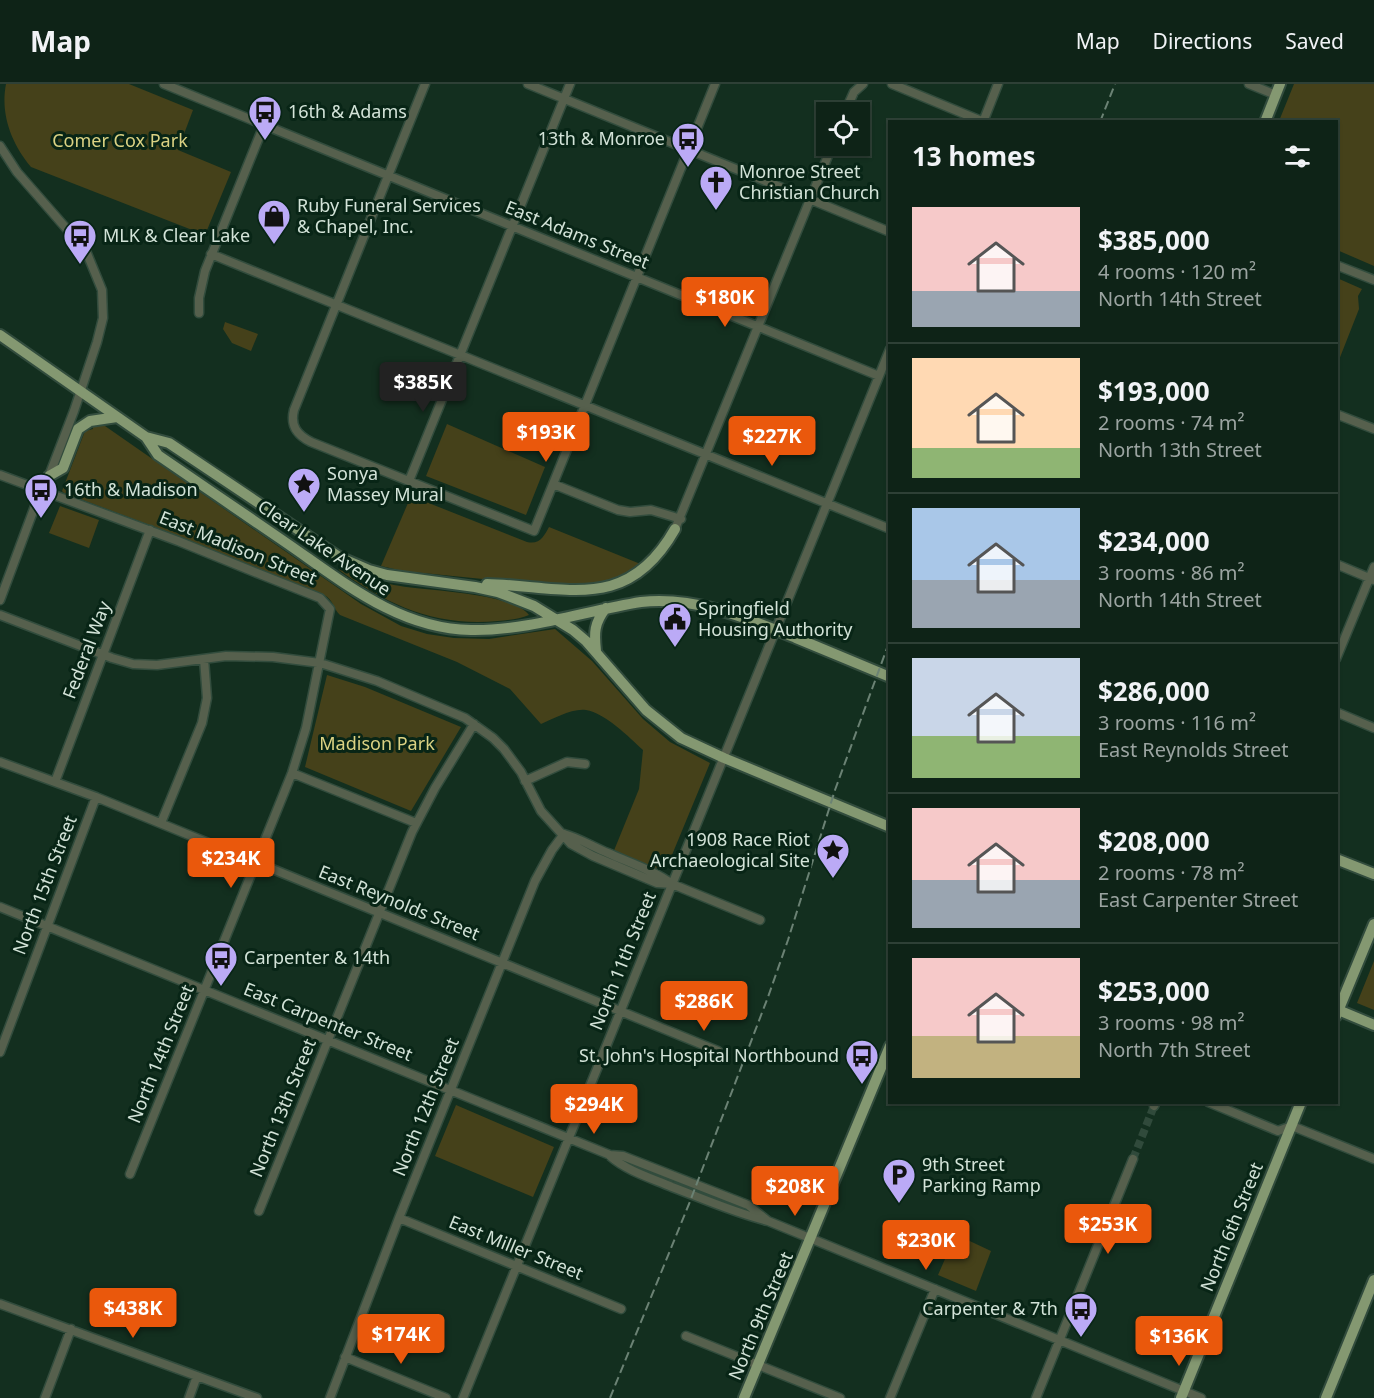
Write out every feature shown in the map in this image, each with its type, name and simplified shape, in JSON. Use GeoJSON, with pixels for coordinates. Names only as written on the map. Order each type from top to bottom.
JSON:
{"type":"FeatureCollection","features":[{"type":"Feature","properties":{"kind":"main road"},"geometry":{"type":"LineString","coordinates":[[1266,120],[1278,89]]}},
{"type":"Feature","properties":{"kind":"main road","name":"Clear Lake Avenue"},"geometry":{"type":"LineString","coordinates":[[0,335],[146,437],[169,443],[339,557],[387,575],[475,586],[498,592],[534,606],[555,619]]}},
{"type":"Feature","properties":{"kind":"main road"},"geometry":{"type":"LineString","coordinates":[[49,476],[63,468],[78,429],[90,421],[117,417]]}},
{"type":"Feature","properties":{"kind":"main road","name":"Clear Lake Avenue"},"geometry":{"type":"LineString","coordinates":[[146,437],[158,455],[371,601],[402,616],[436,626],[468,630],[507,628],[555,619]]}},
{"type":"Feature","properties":{"kind":"main road"},"geometry":{"type":"LineString","coordinates":[[442,583],[506,585],[575,591],[609,587],[624,581],[647,566],[663,550],[678,524]]}},
{"type":"Feature","properties":{"kind":"main road"},"geometry":{"type":"LineString","coordinates":[[555,619],[657,600],[694,603],[733,614],[888,676]]}},
{"type":"Feature","properties":{"kind":"main road"},"geometry":{"type":"LineString","coordinates":[[596,651],[595,626],[597,619],[606,608]]}},
{"type":"Feature","properties":{"kind":"main road"},"geometry":{"type":"LineString","coordinates":[[555,619],[573,630],[596,651],[646,710],[681,738],[888,825]]}},
{"type":"Feature","properties":{"kind":"main road"},"geometry":{"type":"LineString","coordinates":[[1338,860],[1374,874]]}},
{"type":"Feature","properties":{"kind":"main road"},"geometry":{"type":"LineString","coordinates":[[1338,1010],[1374,924]]}},
{"type":"Feature","properties":{"kind":"main road"},"geometry":{"type":"LineString","coordinates":[[1338,1012],[1374,1024]]}},
{"type":"Feature","properties":{"kind":"main road","name":"North 9th Street"},"geometry":{"type":"LineString","coordinates":[[744,1398],[888,1051]]}},
{"type":"Feature","properties":{"kind":"main road","name":"North 6th Street"},"geometry":{"type":"LineString","coordinates":[[1183,1394],[1300,1104]]}},
{"type":"Feature","properties":{"kind":"main road"},"geometry":{"type":"LineString","coordinates":[[1326,1398],[1374,1280]]}},
{"type":"Feature","properties":{"kind":"street","name":"East Adams Street"},"geometry":{"type":"LineString","coordinates":[[164,84],[879,376]]}},
{"type":"Feature","properties":{"kind":"street"},"geometry":{"type":"LineString","coordinates":[[425,84],[294,410],[293,426],[303,438],[534,531],[715,84]]}},
{"type":"Feature","properties":{"kind":"street"},"geometry":{"type":"LineString","coordinates":[[528,84],[888,231]]}},
{"type":"Feature","properties":{"kind":"street"},"geometry":{"type":"LineString","coordinates":[[409,482],[570,84]]}},
{"type":"Feature","properties":{"kind":"street"},"geometry":{"type":"LineString","coordinates":[[854,88],[863,84]]}},
{"type":"Feature","properties":{"kind":"street"},"geometry":{"type":"LineString","coordinates":[[892,84],[981,120]]}},
{"type":"Feature","properties":{"kind":"street"},"geometry":{"type":"LineString","coordinates":[[983,120],[998,84]]}},
{"type":"Feature","properties":{"kind":"street"},"geometry":{"type":"LineString","coordinates":[[1250,84],[1278,89]]}},
{"type":"Feature","properties":{"kind":"street"},"geometry":{"type":"LineString","coordinates":[[199,313],[202,280],[264,125]]}},
{"type":"Feature","properties":{"kind":"street"},"geometry":{"type":"LineString","coordinates":[[0,146],[17,172],[86,251],[99,279],[103,301],[103,318],[81,390],[0,600]]}},
{"type":"Feature","properties":{"kind":"street"},"geometry":{"type":"LineString","coordinates":[[552,484],[618,510],[630,512],[651,510],[678,524],[828,156]]}},
{"type":"Feature","properties":{"kind":"street"},"geometry":{"type":"LineString","coordinates":[[212,254],[888,528]]}},
{"type":"Feature","properties":{"kind":"street"},"geometry":{"type":"LineString","coordinates":[[1338,266],[1374,280]]}},
{"type":"Feature","properties":{"kind":"street","name":"North 11th Street"},"geometry":{"type":"LineString","coordinates":[[463,1398],[888,354]]}},
{"type":"Feature","properties":{"kind":"street"},"geometry":{"type":"LineString","coordinates":[[1338,415],[1374,429]]}},
{"type":"Feature","properties":{"kind":"street","name":"East Madison Street"},"geometry":{"type":"LineString","coordinates":[[0,475],[150,530],[310,594],[328,605]]}},
{"type":"Feature","properties":{"kind":"street","name":"Federal Way"},"geometry":{"type":"LineString","coordinates":[[55,782],[150,530]]}},
{"type":"Feature","properties":{"kind":"street"},"geometry":{"type":"LineString","coordinates":[[1338,565],[1372,579]]}},
{"type":"Feature","properties":{"kind":"street"},"geometry":{"type":"LineString","coordinates":[[1338,655],[1372,579],[1374,567]]}},
{"type":"Feature","properties":{"kind":"street","name":"North 14th Street"},"geometry":{"type":"LineString","coordinates":[[130,1174],[292,773],[306,728],[331,614],[328,605]]}},
{"type":"Feature","properties":{"kind":"street"},"geometry":{"type":"LineString","coordinates":[[0,615],[124,661],[144,665],[248,656],[273,657],[320,663],[377,681],[474,724],[504,749],[541,811],[564,834],[660,874],[672,885],[760,920]]}},
{"type":"Feature","properties":{"kind":"street"},"geometry":{"type":"LineString","coordinates":[[161,823],[202,723],[207,698],[204,659]]}},
{"type":"Feature","properties":{"kind":"street"},"geometry":{"type":"LineString","coordinates":[[1338,713],[1374,728]]}},
{"type":"Feature","properties":{"kind":"street","name":"North 13th Street"},"geometry":{"type":"LineString","coordinates":[[259,1211],[416,823],[474,724]]}},
{"type":"Feature","properties":{"kind":"street","name":"East Reynolds Street"},"geometry":{"type":"LineString","coordinates":[[0,762],[161,823],[718,1051]]}},
{"type":"Feature","properties":{"kind":"street"},"geometry":{"type":"LineString","coordinates":[[525,781],[567,762],[585,764]]}},
{"type":"Feature","properties":{"kind":"street"},"geometry":{"type":"LineString","coordinates":[[292,773],[416,823]]}},
{"type":"Feature","properties":{"kind":"street","name":"North 15th Street"},"geometry":{"type":"LineString","coordinates":[[0,1052],[96,797]]}},
{"type":"Feature","properties":{"kind":"street","name":"North 12th Street"},"geometry":{"type":"LineString","coordinates":[[330,1398],[399,1218],[535,881],[552,850],[564,834]]}},
{"type":"Feature","properties":{"kind":"street","name":"East Carpenter Street"},"geometry":{"type":"LineString","coordinates":[[0,907],[568,1139],[610,1155],[623,1156],[748,1205],[768,1221],[1059,1340],[1183,1394],[1201,1398]]}},
{"type":"Feature","properties":{"kind":"street"},"geometry":{"type":"LineString","coordinates":[[1213,1104],[1278,1131],[1292,1126],[1374,1160]]}},
{"type":"Feature","properties":{"kind":"street"},"geometry":{"type":"LineString","coordinates":[[1036,1398],[1133,1160]]}},
{"type":"Feature","properties":{"kind":"street","name":"East Miller Street"},"geometry":{"type":"LineString","coordinates":[[399,1218],[621,1309]]}},
{"type":"Feature","properties":{"kind":"street"},"geometry":{"type":"LineString","coordinates":[[890,1398],[935,1289]]}},
{"type":"Feature","properties":{"kind":"street"},"geometry":{"type":"LineString","coordinates":[[0,1304],[257,1398]]}},
{"type":"Feature","properties":{"kind":"street"},"geometry":{"type":"LineString","coordinates":[[45,1398],[71,1329]]}},
{"type":"Feature","properties":{"kind":"street"},"geometry":{"type":"LineString","coordinates":[[686,1336],[840,1398]]}},
{"type":"Feature","properties":{"kind":"street"},"geometry":{"type":"LineString","coordinates":[[345,1357],[446,1398]]}},
{"type":"Feature","properties":{"kind":"street"},"geometry":{"type":"LineString","coordinates":[[189,1398],[197,1376]]}},
{"type":"Feature","properties":{"kind":"green space","name":"Comer Cox Park"},"geometry":{"type":"Polygon","coordinates":[[[6,84],[129,84],[193,110],[178,150],[231,172],[205,235],[31,167],[18,149],[9,128],[5,107],[6,84]]]}},
{"type":"Feature","properties":{"kind":"green space"},"geometry":{"type":"Polygon","coordinates":[[[1294,84],[1374,84],[1374,266],[1338,250],[1338,120],[1279,120],[1294,84]]]}},
{"type":"Feature","properties":{"kind":"green space"},"geometry":{"type":"Polygon","coordinates":[[[1338,278],[1362,289],[1358,296],[1359,309],[1338,362],[1338,278]]]}},
{"type":"Feature","properties":{"kind":"green space"},"geometry":{"type":"Polygon","coordinates":[[[225,322],[258,334],[251,351],[232,343],[223,329],[225,322]]]}},
{"type":"Feature","properties":{"kind":"green space"},"geometry":{"type":"Polygon","coordinates":[[[447,424],[545,467],[526,515],[426,476],[447,424]]]}},
{"type":"Feature","properties":{"kind":"green space"},"geometry":{"type":"Polygon","coordinates":[[[92,425],[105,426],[361,604],[401,626],[427,634],[454,638],[489,639],[555,629],[592,661],[643,719],[670,742],[710,763],[667,867],[647,867],[613,853],[639,789],[643,750],[616,726],[586,710],[563,714],[541,724],[510,689],[457,662],[340,615],[330,599],[324,595],[64,493],[62,491],[85,431],[93,429],[92,425]]]}},
{"type":"Feature","properties":{"kind":"green space"},"geometry":{"type":"Polygon","coordinates":[[[411,496],[527,542],[538,541],[549,527],[643,565],[599,586],[554,586],[403,571],[381,566],[411,496]]]}},
{"type":"Feature","properties":{"kind":"green space"},"geometry":{"type":"Polygon","coordinates":[[[60,506],[99,520],[89,548],[49,533],[60,506]]]}},
{"type":"Feature","properties":{"kind":"green space"},"geometry":{"type":"Polygon","coordinates":[[[341,566],[380,582],[394,585],[505,601],[519,607],[529,615],[510,620],[475,622],[433,617],[413,611],[376,594],[339,570],[341,566]]]}},
{"type":"Feature","properties":{"kind":"green space","name":"Madison Park"},"geometry":{"type":"Polygon","coordinates":[[[327,675],[365,687],[461,727],[411,811],[305,767],[327,675]]]}},
{"type":"Feature","properties":{"kind":"green space"},"geometry":{"type":"Polygon","coordinates":[[[1374,961],[1374,1010],[1357,1003],[1374,961]]]}},
{"type":"Feature","properties":{"kind":"green space"},"geometry":{"type":"Polygon","coordinates":[[[456,1105],[554,1147],[533,1197],[435,1156],[456,1105]]]}},
{"type":"Feature","properties":{"kind":"green space"},"geometry":{"type":"Polygon","coordinates":[[[955,1236],[991,1251],[976,1291],[938,1275],[955,1236]]]}},
{"type":"Feature","properties":{"kind":"tunnel"},"geometry":{"type":"LineString","coordinates":[[1133,1159],[1154,1106]]}},
{"type":"Feature","properties":{"kind":"railway"},"geometry":{"type":"LineString","coordinates":[[1101,120],[1115,84]]}},
{"type":"Feature","properties":{"kind":"railway"},"geometry":{"type":"LineString","coordinates":[[610,1398],[689,1204],[768,997],[835,790],[888,645]]}},
{"type":"Feature","properties":{"kind":"place","name":"16th & Adams"},"geometry":{"type":"Point","coordinates":[265,141]}},
{"type":"Feature","properties":{"kind":"place","name":"13th & Monroe"},"geometry":{"type":"Point","coordinates":[688,168]}},
{"type":"Feature","properties":{"kind":"place","name":"Monroe Street Christian Church"},"geometry":{"type":"Point","coordinates":[716,211]}},
{"type":"Feature","properties":{"kind":"place","name":"Ruby Funeral Services & Chapel, Inc."},"geometry":{"type":"Point","coordinates":[274,245]}},
{"type":"Feature","properties":{"kind":"place","name":"MLK & Clear Lake"},"geometry":{"type":"Point","coordinates":[80,265]}},
{"type":"Feature","properties":{"kind":"place","name":"Sonya Massey Mural"},"geometry":{"type":"Point","coordinates":[304,513]}},
{"type":"Feature","properties":{"kind":"place","name":"16th & Madison"},"geometry":{"type":"Point","coordinates":[41,519]}},
{"type":"Feature","properties":{"kind":"place","name":"Springfield Housing Authority"},"geometry":{"type":"Point","coordinates":[675,648]}},
{"type":"Feature","properties":{"kind":"place","name":"1908 Race Riot Archaeological Site"},"geometry":{"type":"Point","coordinates":[833,879]}},
{"type":"Feature","properties":{"kind":"place","name":"Carpenter & 14th"},"geometry":{"type":"Point","coordinates":[221,987]}},
{"type":"Feature","properties":{"kind":"place","name":"St. John's Hospital Northbound"},"geometry":{"type":"Point","coordinates":[862,1085]}},
{"type":"Feature","properties":{"kind":"place","name":"9th Street Parking Ramp"},"geometry":{"type":"Point","coordinates":[899,1204]}},
{"type":"Feature","properties":{"kind":"place","name":"Carpenter & 7th"},"geometry":{"type":"Point","coordinates":[1081,1338]}}]}
